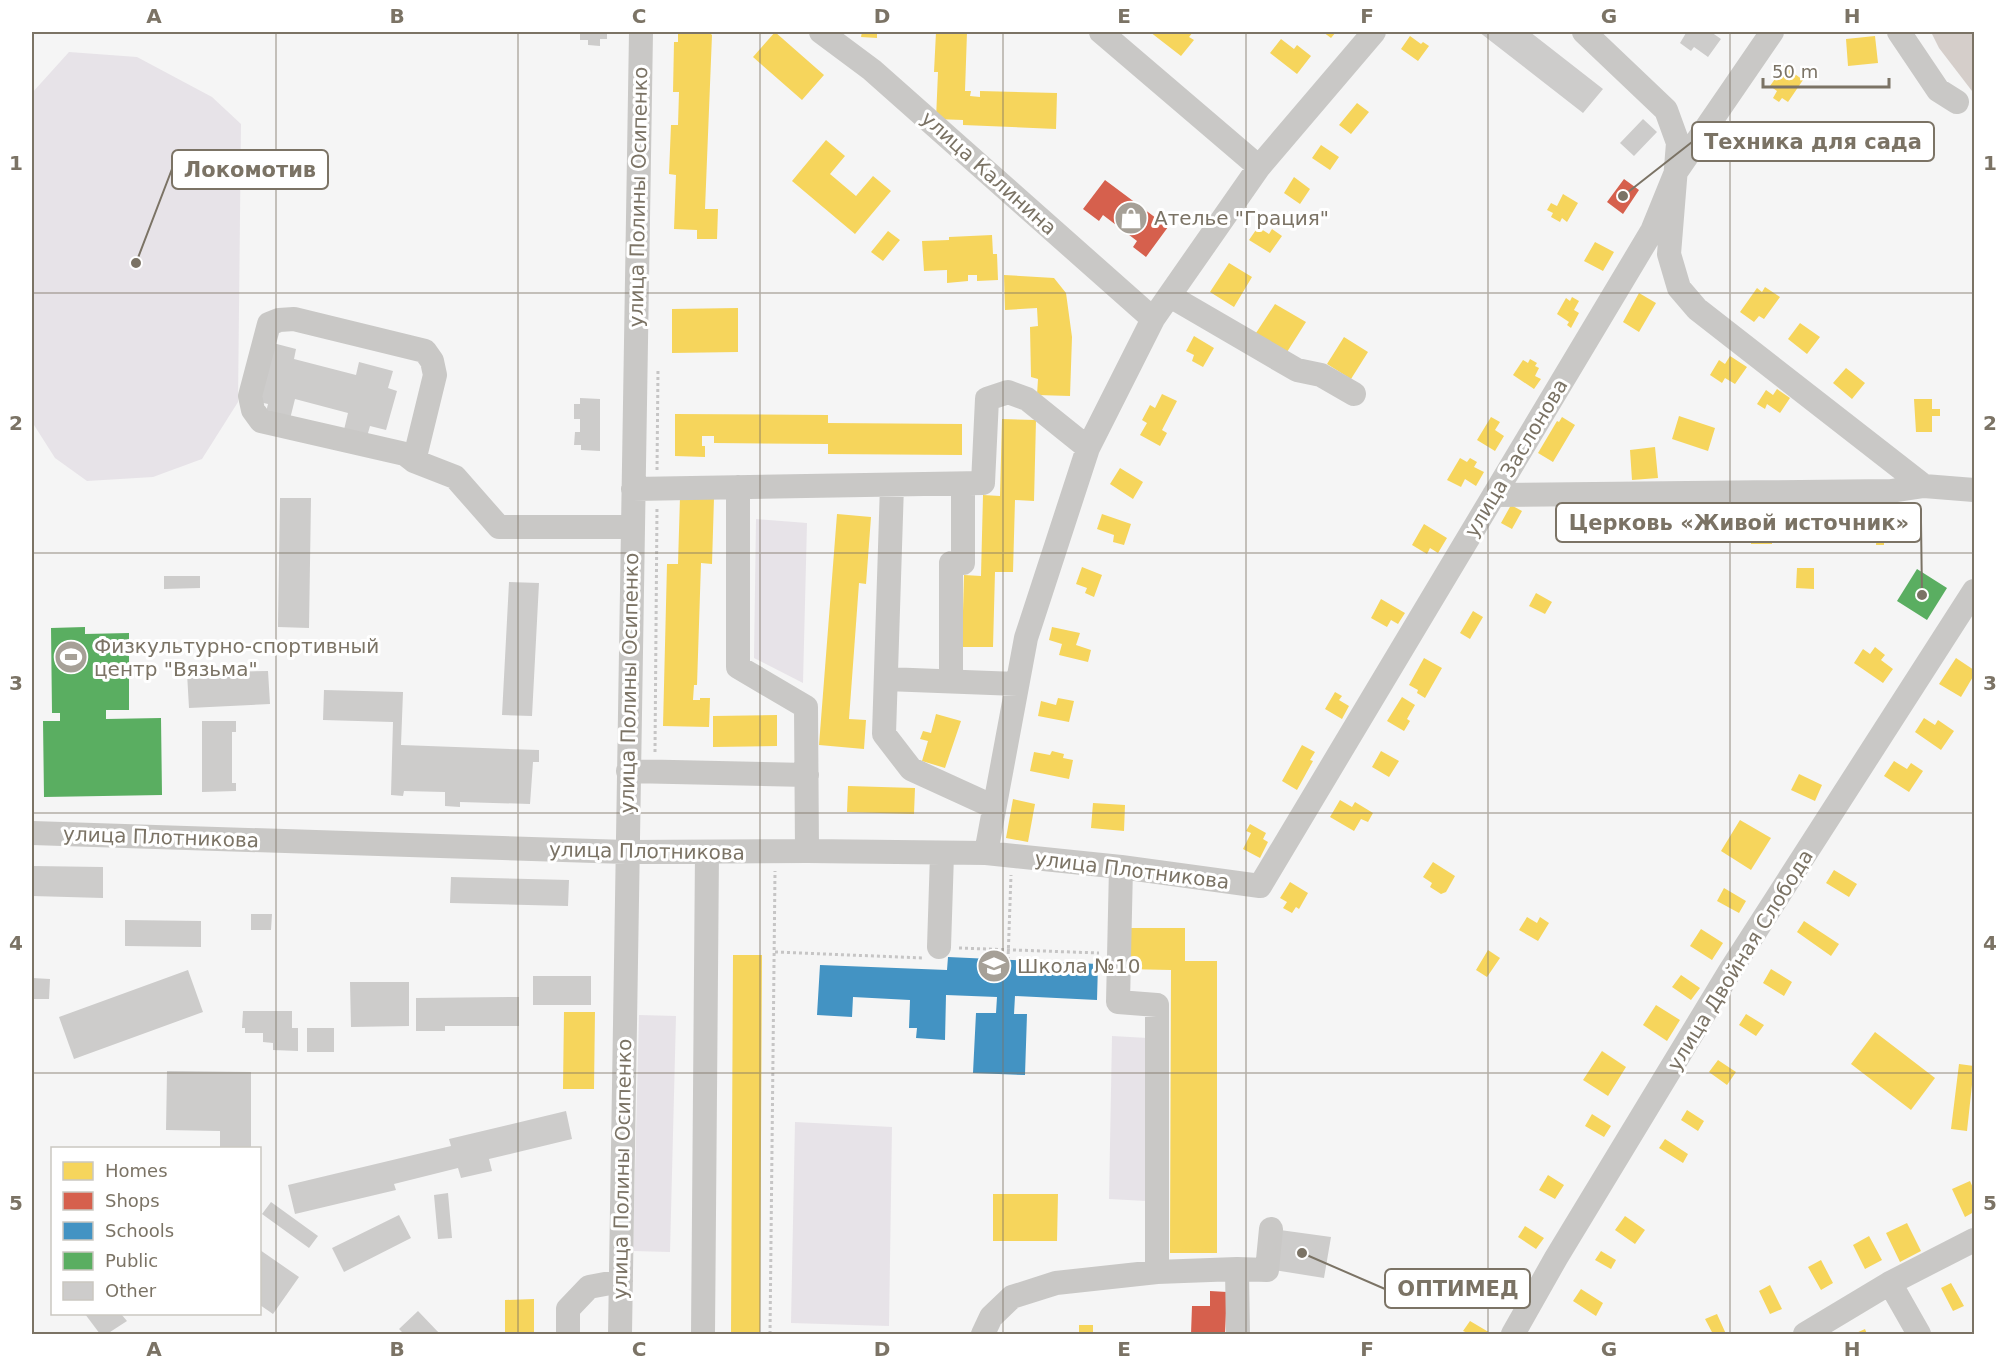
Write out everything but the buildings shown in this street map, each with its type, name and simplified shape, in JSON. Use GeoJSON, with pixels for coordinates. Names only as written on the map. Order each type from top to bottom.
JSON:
{"type":"FeatureCollection","features":[{"type":"Feature","properties":{"kind":"street","name":"улица Полины Осипенко"},"geometry":{"type":"LineString","coordinates":[[620,1335],[641,32]]}},
{"type":"Feature","properties":{"kind":"street","name":"улица Калинина"},"geometry":{"type":"LineString","coordinates":[[821,32],[872,69],[1153,319]]}},
{"type":"Feature","properties":{"kind":"street"},"geometry":{"type":"LineString","coordinates":[[1101,32],[1259,167]]}},
{"type":"Feature","properties":{"kind":"street"},"geometry":{"type":"LineString","coordinates":[[986,854],[1026,638],[1088,448],[1153,319],[1259,167],[1374,32]]}},
{"type":"Feature","properties":{"kind":"street"},"geometry":{"type":"LineString","coordinates":[[1584,32],[1666,110],[1678,143],[1669,254],[1679,288],[1697,309],[1924,486]]}},
{"type":"Feature","properties":{"kind":"street","name":"улица Заслонова"},"geometry":{"type":"LineString","coordinates":[[1260,886],[1652,231],[1676,172],[1772,32]]}},
{"type":"Feature","properties":{"kind":"street"},"geometry":{"type":"LineString","coordinates":[[1899,32],[1938,90],[1957,102]]}},
{"type":"Feature","properties":{"kind":"street"},"geometry":{"type":"LineString","coordinates":[[1170,296],[1297,370],[1321,375],[1354,394]]}},
{"type":"Feature","properties":{"kind":"street"},"geometry":{"type":"LineString","coordinates":[[414,461],[435,375],[432,361],[425,351],[294,319],[279,320],[269,324],[250,396],[253,410],[261,421],[405,454],[414,461],[455,477],[499,527],[632,527]]}},
{"type":"Feature","properties":{"kind":"street"},"geometry":{"type":"LineString","coordinates":[[633,489],[983,483],[987,399],[1008,392],[1028,399],[1088,448]]}},
{"type":"Feature","properties":{"kind":"street"},"geometry":{"type":"LineString","coordinates":[[951,681],[951,563],[963,563],[963,484]]}},
{"type":"Feature","properties":{"kind":"street"},"geometry":{"type":"LineString","coordinates":[[892,485],[884,734],[911,769],[994,807]]}},
{"type":"Feature","properties":{"kind":"street"},"geometry":{"type":"LineString","coordinates":[[1494,495],[1891,491],[1924,486],[1974,490]]}},
{"type":"Feature","properties":{"kind":"street"},"geometry":{"type":"LineString","coordinates":[[738,487],[738,667],[806,707],[807,851]]}},
{"type":"Feature","properties":{"kind":"street","name":"улица Двойная Слобода"},"geometry":{"type":"LineString","coordinates":[[1513,1335],[1556,1258],[1730,971],[1974,591]]}},
{"type":"Feature","properties":{"kind":"street"},"geometry":{"type":"LineString","coordinates":[[886,679],[1017,684]]}},
{"type":"Feature","properties":{"kind":"street"},"geometry":{"type":"LineString","coordinates":[[628,771],[807,776]]}},
{"type":"Feature","properties":{"kind":"street","name":"улица Плотникова"},"geometry":{"type":"LineString","coordinates":[[32,833],[626,852],[807,851],[986,854],[1121,867],[1260,886]]}},
{"type":"Feature","properties":{"kind":"street"},"geometry":{"type":"LineString","coordinates":[[703,1335],[707,852]]}},
{"type":"Feature","properties":{"kind":"street"},"geometry":{"type":"LineString","coordinates":[[939,947],[942,854]]}},
{"type":"Feature","properties":{"kind":"street"},"geometry":{"type":"LineString","coordinates":[[1121,867],[1118,1002],[1157,1005],[1157,1272]]}},
{"type":"Feature","properties":{"kind":"street"},"geometry":{"type":"LineString","coordinates":[[983,1335],[991,1317],[1012,1297],[1056,1283],[1157,1272],[1267,1270],[1271,1229]]}},
{"type":"Feature","properties":{"kind":"street"},"geometry":{"type":"LineString","coordinates":[[1805,1335],[1890,1283],[1974,1239]]}},
{"type":"Feature","properties":{"kind":"street"},"geometry":{"type":"LineString","coordinates":[[1237,1269],[1238,1335]]}},
{"type":"Feature","properties":{"kind":"street"},"geometry":{"type":"LineString","coordinates":[[568,1335],[568,1309],[589,1287],[621,1281]]}},
{"type":"Feature","properties":{"kind":"street"},"geometry":{"type":"LineString","coordinates":[[1890,1283],[1918,1335]]}},
{"type":"Feature","properties":{"kind":"path"},"geometry":{"type":"LineString","coordinates":[[655,772],[658,360]]}},
{"type":"Feature","properties":{"kind":"path"},"geometry":{"type":"LineString","coordinates":[[770,1335],[775,852]]}},
{"type":"Feature","properties":{"kind":"path"},"geometry":{"type":"LineString","coordinates":[[1008,960],[1011,856]]}},
{"type":"Feature","properties":{"kind":"path"},"geometry":{"type":"LineString","coordinates":[[774,952],[938,958],[939,947],[1119,954]]}},
{"type":"Feature","properties":{"kind":"shaded area"},"geometry":{"type":"Polygon","coordinates":[[[1931,32],[1974,32],[1974,90],[1972,91],[1939,48],[1931,32]]]}},
{"type":"Feature","properties":{"kind":"shaded area"},"geometry":{"type":"Polygon","coordinates":[[[69,52],[137,57],[212,97],[241,124],[238,402],[202,459],[153,477],[87,481],[55,458],[34,425],[32,412],[32,93],[69,52]]]}},
{"type":"Feature","properties":{"kind":"shaded area"},"geometry":{"type":"Polygon","coordinates":[[[756,519],[807,523],[803,683],[754,658],[756,519]]]}},
{"type":"Feature","properties":{"kind":"shaded area"},"geometry":{"type":"Polygon","coordinates":[[[639,1015],[676,1016],[670,1252],[633,1251],[639,1015]]]}},
{"type":"Feature","properties":{"kind":"shaded area"},"geometry":{"type":"Polygon","coordinates":[[[1112,1036],[1148,1038],[1146,1201],[1109,1199],[1112,1036]]]}},
{"type":"Feature","properties":{"kind":"shaded area"},"geometry":{"type":"Polygon","coordinates":[[[795,1122],[892,1127],[889,1326],[791,1323],[795,1122]]]}},
{"type":"Feature","properties":{"kind":"place","name":"Техника для сада"},"geometry":{"type":"Point","coordinates":[1623,196]}},
{"type":"Feature","properties":{"kind":"place","name":"Ателье \"Грация\""},"geometry":{"type":"Point","coordinates":[1131,218]}},
{"type":"Feature","properties":{"kind":"place","name":"Локомотив"},"geometry":{"type":"Point","coordinates":[136,263]}},
{"type":"Feature","properties":{"kind":"place","name":"Церковь «Живой источник»"},"geometry":{"type":"Point","coordinates":[1922,595]}},
{"type":"Feature","properties":{"kind":"place","name":"Физкультурно-спортивный центр \"Вязьма\""},"geometry":{"type":"Point","coordinates":[71,657]}},
{"type":"Feature","properties":{"kind":"place","name":"Школа №10"},"geometry":{"type":"Point","coordinates":[994,966]}},
{"type":"Feature","properties":{"kind":"place","name":"ОПТИМЕД"},"geometry":{"type":"Point","coordinates":[1302,1253]}}]}
